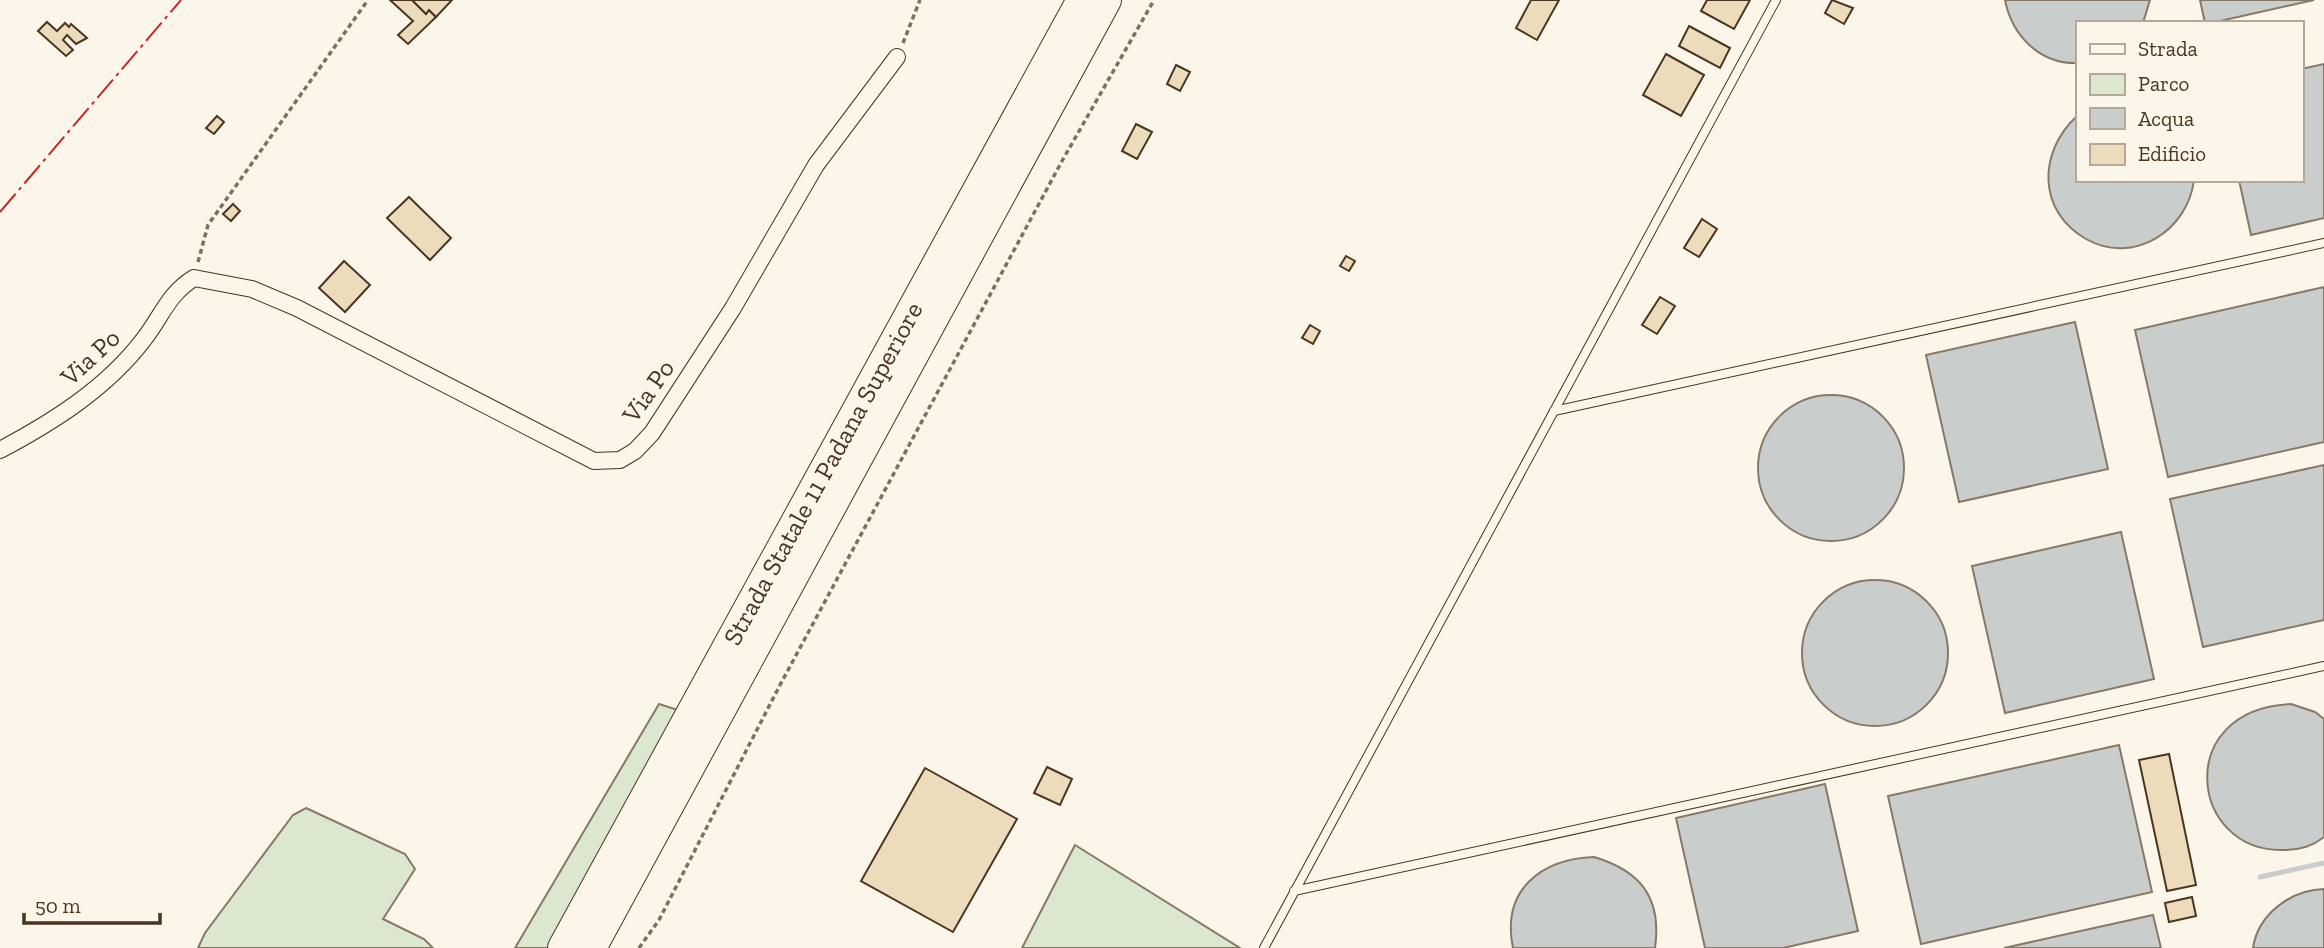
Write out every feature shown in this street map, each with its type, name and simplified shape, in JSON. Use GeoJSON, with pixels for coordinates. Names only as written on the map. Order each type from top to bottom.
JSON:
{"type":"FeatureCollection","features":[{"type":"Feature","properties":{"kind":"highway","name":"Strada Statale 11 Padana Superiore"},"geometry":{"type":"LineString","coordinates":[[563,948],[1082,0]]}},
{"type":"Feature","properties":{"kind":"highway","name":"Strada Statale 11 Padana Superiore"},"geometry":{"type":"LineString","coordinates":[[591,948],[1106,0]]}},
{"type":"Feature","properties":{"kind":"street","name":"Via Po"},"geometry":{"type":"LineString","coordinates":[[0,450],[68,411],[109,376],[144,340],[176,289],[194,278],[252,289],[352,336],[594,461],[620,460],[635,451],[652,433],[733,308],[816,165],[897,57]]}},
{"type":"Feature","properties":{"kind":"lane"},"geometry":{"type":"LineString","coordinates":[[1264,948],[1776,0]]}},
{"type":"Feature","properties":{"kind":"lane"},"geometry":{"type":"LineString","coordinates":[[1554,411],[2324,243]]}},
{"type":"Feature","properties":{"kind":"lane"},"geometry":{"type":"LineString","coordinates":[[1294,891],[2324,667]]}},
{"type":"Feature","properties":{"kind":"path"},"geometry":{"type":"LineString","coordinates":[[194,278],[208,225],[368,0]]}},
{"type":"Feature","properties":{"kind":"path"},"geometry":{"type":"LineString","coordinates":[[897,57],[920,0]]}},
{"type":"Feature","properties":{"kind":"path"},"geometry":{"type":"LineString","coordinates":[[639,948],[659,919],[780,685],[1062,161],[1154,0]]}},
{"type":"Feature","properties":{"kind":"green space"},"geometry":{"type":"Polygon","coordinates":[[[659,704],[684,712],[550,948],[515,948],[659,704]]]}},
{"type":"Feature","properties":{"kind":"green space"},"geometry":{"type":"Polygon","coordinates":[[[306,808],[405,854],[415,869],[383,919],[424,939],[433,948],[198,948],[205,933],[293,815],[306,808]]]}},
{"type":"Feature","properties":{"kind":"green space"},"geometry":{"type":"Polygon","coordinates":[[[1075,845],[1240,948],[1022,948],[1075,845]]]}},
{"type":"Feature","properties":{"kind":"water"},"geometry":{"type":"Polygon","coordinates":[[[2005,0],[2150,0],[2144,21],[2076,21],[2076,63],[2063,62],[2039,53],[2021,36],[2005,0]]]}},
{"type":"Feature","properties":{"kind":"water"},"geometry":{"type":"Polygon","coordinates":[[[2200,0],[2314,0],[2220,21],[2205,21],[2200,0]]]}},
{"type":"Feature","properties":{"kind":"water"},"geometry":{"type":"Polygon","coordinates":[[[2324,64],[2324,218],[2251,235],[2239,182],[2303,182],[2303,69],[2324,64]]]}},
{"type":"Feature","properties":{"kind":"water"},"geometry":{"type":"Polygon","coordinates":[[[2076,117],[2076,182],[2194,182],[2190,198],[2170,228],[2140,245],[2122,248],[2104,246],[2086,239],[2070,227],[2058,213],[2048,181],[2055,146],[2064,130],[2076,117]]]}},
{"type":"Feature","properties":{"kind":"water"},"geometry":{"type":"Polygon","coordinates":[[[2324,287],[2324,442],[2168,477],[2135,330],[2324,287]]]}},
{"type":"Feature","properties":{"kind":"water"},"geometry":{"type":"Polygon","coordinates":[[[2075,322],[2108,469],[1959,502],[1926,355],[2075,322]]]}},
{"type":"Feature","properties":{"kind":"water"},"geometry":{"type":"Polygon","coordinates":[[[1831,395],[1859,400],[1883,416],[1899,440],[1904,468],[1899,496],[1883,520],[1859,536],[1831,541],[1803,536],[1779,520],[1763,496],[1758,468],[1763,440],[1779,416],[1803,400],[1831,395]]]}},
{"type":"Feature","properties":{"kind":"water"},"geometry":{"type":"Polygon","coordinates":[[[2324,465],[2324,620],[2203,647],[2170,499],[2324,465]]]}},
{"type":"Feature","properties":{"kind":"water"},"geometry":{"type":"Polygon","coordinates":[[[2121,532],[2154,679],[2005,713],[1972,566],[2121,532]]]}},
{"type":"Feature","properties":{"kind":"water"},"geometry":{"type":"Polygon","coordinates":[[[1875,580],[1903,585],[1927,601],[1943,625],[1948,653],[1943,681],[1927,705],[1903,721],[1875,726],[1847,721],[1823,705],[1807,681],[1802,653],[1807,625],[1823,601],[1847,585],[1875,580]]]}},
{"type":"Feature","properties":{"kind":"water"},"geometry":{"type":"Polygon","coordinates":[[[2291,704],[2315,712],[2324,719],[2324,837],[2315,843],[2295,849],[2252,845],[2228,829],[2213,806],[2207,780],[2211,753],[2226,729],[2253,712],[2291,704]]]}},
{"type":"Feature","properties":{"kind":"water"},"geometry":{"type":"Polygon","coordinates":[[[2119,745],[2152,892],[1921,944],[1888,796],[2119,745]]]}},
{"type":"Feature","properties":{"kind":"water"},"geometry":{"type":"Polygon","coordinates":[[[1825,784],[1858,931],[1783,948],[1705,948],[1676,818],[1825,784]]]}},
{"type":"Feature","properties":{"kind":"water"},"geometry":{"type":"Polygon","coordinates":[[[1594,857],[1624,870],[1645,889],[1655,915],[1655,948],[1513,948],[1513,910],[1519,894],[1529,882],[1542,871],[1557,864],[1594,857]]]}},
{"type":"Feature","properties":{"kind":"water"},"geometry":{"type":"Polygon","coordinates":[[[2324,889],[2324,948],[2253,948],[2262,925],[2278,906],[2300,894],[2324,889]]]}},
{"type":"Feature","properties":{"kind":"water"},"geometry":{"type":"Polygon","coordinates":[[[2153,915],[2161,948],[2004,948],[2153,915]]]}},
{"type":"Feature","properties":{"kind":"building"},"geometry":{"type":"Polygon","coordinates":[[[390,0],[412,0],[426,14],[429,10],[436,17],[408,44],[398,35],[413,21],[390,0]]]}},
{"type":"Feature","properties":{"kind":"building"},"geometry":{"type":"Polygon","coordinates":[[[412,0],[452,0],[436,17],[429,10],[426,14],[412,0]]]}},
{"type":"Feature","properties":{"kind":"building"},"geometry":{"type":"Polygon","coordinates":[[[1531,0],[1559,0],[1537,40],[1516,28],[1531,0]]]}},
{"type":"Feature","properties":{"kind":"building"},"geometry":{"type":"Polygon","coordinates":[[[1707,0],[1750,0],[1734,29],[1701,11],[1707,0]]]}},
{"type":"Feature","properties":{"kind":"building"},"geometry":{"type":"Polygon","coordinates":[[[1832,0],[1853,8],[1844,24],[1825,13],[1832,0]]]}},
{"type":"Feature","properties":{"kind":"building"},"geometry":{"type":"Polygon","coordinates":[[[47,22],[57,31],[65,23],[69,27],[71,24],[87,38],[76,44],[67,35],[63,40],[73,50],[66,56],[38,31],[47,22]]]}},
{"type":"Feature","properties":{"kind":"building"},"geometry":{"type":"Polygon","coordinates":[[[1689,26],[1730,48],[1720,68],[1679,46],[1689,26]]]}},
{"type":"Feature","properties":{"kind":"building"},"geometry":{"type":"Polygon","coordinates":[[[1666,54],[1704,75],[1681,116],[1643,95],[1666,54]]]}},
{"type":"Feature","properties":{"kind":"building"},"geometry":{"type":"Polygon","coordinates":[[[1176,65],[1190,72],[1180,91],[1167,84],[1176,65]]]}},
{"type":"Feature","properties":{"kind":"building"},"geometry":{"type":"Polygon","coordinates":[[[217,116],[224,122],[214,134],[206,128],[217,116]]]}},
{"type":"Feature","properties":{"kind":"building"},"geometry":{"type":"Polygon","coordinates":[[[1136,124],[1152,132],[1137,159],[1122,151],[1136,124]]]}},
{"type":"Feature","properties":{"kind":"building"},"geometry":{"type":"Polygon","coordinates":[[[409,197],[451,238],[430,260],[387,218],[409,197]]]}},
{"type":"Feature","properties":{"kind":"building"},"geometry":{"type":"Polygon","coordinates":[[[233,204],[240,211],[231,221],[223,214],[233,204]]]}},
{"type":"Feature","properties":{"kind":"building"},"geometry":{"type":"Polygon","coordinates":[[[1702,219],[1717,229],[1699,257],[1684,248],[1702,219]]]}},
{"type":"Feature","properties":{"kind":"building"},"geometry":{"type":"Polygon","coordinates":[[[1346,256],[1355,261],[1349,271],[1340,266],[1346,256]]]}},
{"type":"Feature","properties":{"kind":"building"},"geometry":{"type":"Polygon","coordinates":[[[344,261],[370,285],[345,312],[319,288],[344,261]]]}},
{"type":"Feature","properties":{"kind":"building"},"geometry":{"type":"Polygon","coordinates":[[[1660,297],[1675,306],[1657,334],[1642,325],[1660,297]]]}},
{"type":"Feature","properties":{"kind":"building"},"geometry":{"type":"Polygon","coordinates":[[[1310,325],[1320,331],[1313,344],[1302,338],[1310,325]]]}},
{"type":"Feature","properties":{"kind":"building"},"geometry":{"type":"Polygon","coordinates":[[[2169,754],[2196,885],[2167,891],[2139,760],[2169,754]]]}},
{"type":"Feature","properties":{"kind":"building"},"geometry":{"type":"Polygon","coordinates":[[[1047,767],[1072,779],[1060,805],[1034,793],[1047,767]]]}},
{"type":"Feature","properties":{"kind":"building"},"geometry":{"type":"Polygon","coordinates":[[[925,768],[1017,819],[953,932],[861,881],[925,768]]]}},
{"type":"Feature","properties":{"kind":"building"},"geometry":{"type":"Polygon","coordinates":[[[2192,897],[2196,916],[2169,922],[2165,903],[2192,897]]]}},
{"type":"Feature","properties":{"kind":"waterway"},"geometry":{"type":"LineString","coordinates":[[2260,877],[2324,863]]}},
{"type":"Feature","properties":{"kind":"power"},"geometry":{"type":"LineString","coordinates":[[0,212],[181,0]]}}]}
